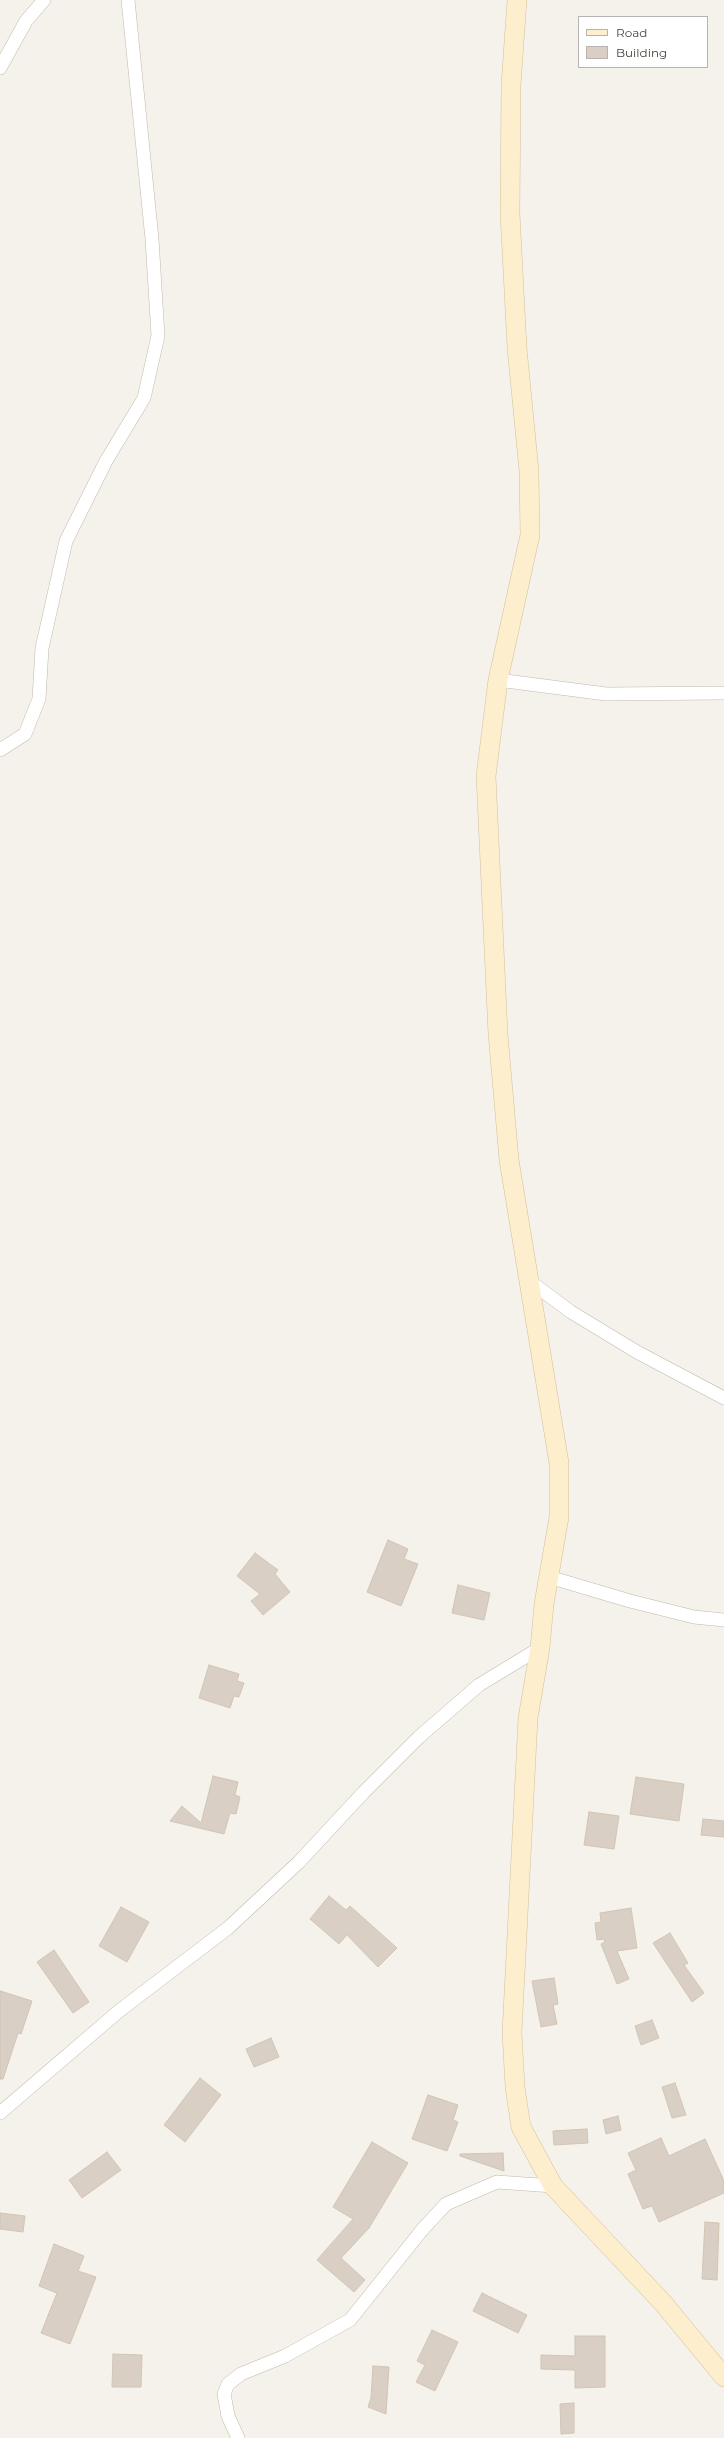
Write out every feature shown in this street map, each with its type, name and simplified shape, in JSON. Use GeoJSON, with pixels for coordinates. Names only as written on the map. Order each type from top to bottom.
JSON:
{"type":"FeatureCollection","features":[{"type":"Feature","properties":{"kind":"main road"},"geometry":{"type":"LineString","coordinates":[[517,0],[511,85],[510,213],[517,348],[528,471],[530,535],[498,680],[486,776],[498,1034],[509,1160],[559,1463],[559,1516],[549,1577],[540,1648],[528,1718],[512,2033],[515,2087],[521,2127],[553,2186],[663,2304],[724,2377]]}},
{"type":"Feature","properties":{"kind":"street"},"geometry":{"type":"LineString","coordinates":[[0,68],[26,21],[44,0]]}},
{"type":"Feature","properties":{"kind":"street"},"geometry":{"type":"LineString","coordinates":[[0,750],[25,734],[39,699],[42,648],[66,541],[106,461],[144,398],[158,336],[152,239],[128,0]]}},
{"type":"Feature","properties":{"kind":"street"},"geometry":{"type":"LineString","coordinates":[[498,680],[606,694],[724,693]]}},
{"type":"Feature","properties":{"kind":"street"},"geometry":{"type":"LineString","coordinates":[[528,1280],[571,1312],[637,1352],[724,1398]]}},
{"type":"Feature","properties":{"kind":"street"},"geometry":{"type":"LineString","coordinates":[[549,1577],[630,1601],[694,1617],[724,1620]]}},
{"type":"Feature","properties":{"kind":"street"},"geometry":{"type":"LineString","coordinates":[[3,2105],[119,2011],[228,1928],[299,1862],[363,1792],[420,1737],[479,1685],[540,1648]]}},
{"type":"Feature","properties":{"kind":"street"},"geometry":{"type":"LineString","coordinates":[[238,2438],[228,2416],[224,2394],[228,2384],[241,2374],[285,2356],[350,2320],[418,2235],[446,2204],[497,2182],[553,2186]]}},
{"type":"Feature","properties":{"kind":"building"},"geometry":{"type":"Polygon","coordinates":[[[388,1540],[408,1549],[404,1559],[418,1564],[401,1606],[367,1592],[388,1540]]]}},
{"type":"Feature","properties":{"kind":"building"},"geometry":{"type":"Polygon","coordinates":[[[255,1553],[278,1570],[275,1574],[290,1592],[263,1615],[251,1601],[260,1594],[237,1576],[255,1553]]]}},
{"type":"Feature","properties":{"kind":"building"},"geometry":{"type":"Polygon","coordinates":[[[458,1585],[490,1593],[484,1620],[452,1613],[458,1585]]]}},
{"type":"Feature","properties":{"kind":"building"},"geometry":{"type":"Polygon","coordinates":[[[209,1665],[239,1674],[237,1681],[244,1683],[239,1697],[234,1696],[230,1708],[199,1698],[209,1665]]]}},
{"type":"Feature","properties":{"kind":"building"},"geometry":{"type":"Polygon","coordinates":[[[213,1776],[238,1782],[235,1795],[240,1797],[236,1814],[230,1813],[224,1834],[170,1821],[182,1806],[201,1823],[213,1776]]]}},
{"type":"Feature","properties":{"kind":"building"},"geometry":{"type":"Polygon","coordinates":[[[636,1777],[684,1784],[679,1821],[630,1814],[636,1777]]]}},
{"type":"Feature","properties":{"kind":"building"},"geometry":{"type":"Polygon","coordinates":[[[589,1812],[619,1816],[614,1849],[584,1845],[589,1812]]]}},
{"type":"Feature","properties":{"kind":"building"},"geometry":{"type":"Polygon","coordinates":[[[703,1819],[724,1821],[724,1837],[701,1835],[703,1819]]]}},
{"type":"Feature","properties":{"kind":"building"},"geometry":{"type":"Polygon","coordinates":[[[329,1896],[346,1910],[350,1906],[397,1948],[378,1967],[347,1935],[339,1944],[310,1919],[329,1896]]]}},
{"type":"Feature","properties":{"kind":"building"},"geometry":{"type":"Polygon","coordinates":[[[121,1907],[149,1922],[127,1962],[99,1946],[121,1907]]]}},
{"type":"Feature","properties":{"kind":"building"},"geometry":{"type":"Polygon","coordinates":[[[631,1908],[637,1948],[617,1951],[629,1979],[617,1984],[601,1944],[605,1942],[604,1939],[597,1940],[595,1923],[601,1922],[600,1913],[631,1908]]]}},
{"type":"Feature","properties":{"kind":"building"},"geometry":{"type":"Polygon","coordinates":[[[670,1933],[688,1963],[684,1965],[704,1993],[692,2002],[653,1943],[670,1933]]]}},
{"type":"Feature","properties":{"kind":"building"},"geometry":{"type":"Polygon","coordinates":[[[54,1950],[89,2002],[73,2013],[37,1962],[54,1950]]]}},
{"type":"Feature","properties":{"kind":"building"},"geometry":{"type":"Polygon","coordinates":[[[554,1978],[558,2004],[553,2005],[557,2024],[541,2027],[532,1981],[554,1978]]]}},
{"type":"Feature","properties":{"kind":"building"},"geometry":{"type":"Polygon","coordinates":[[[0,1991],[32,2001],[21,2034],[18,2033],[3,2079],[0,2079],[0,1991]]]}},
{"type":"Feature","properties":{"kind":"building"},"geometry":{"type":"Polygon","coordinates":[[[652,2020],[659,2038],[641,2045],[635,2026],[652,2020]]]}},
{"type":"Feature","properties":{"kind":"building"},"geometry":{"type":"Polygon","coordinates":[[[271,2038],[279,2057],[254,2067],[246,2049],[271,2038]]]}},
{"type":"Feature","properties":{"kind":"building"},"geometry":{"type":"Polygon","coordinates":[[[200,2078],[221,2095],[185,2142],[164,2125],[200,2078]]]}},
{"type":"Feature","properties":{"kind":"building"},"geometry":{"type":"Polygon","coordinates":[[[675,2083],[686,2115],[672,2118],[662,2087],[675,2083]]]}},
{"type":"Feature","properties":{"kind":"building"},"geometry":{"type":"Polygon","coordinates":[[[428,2095],[458,2105],[453,2120],[458,2122],[447,2151],[412,2139],[428,2095]]]}},
{"type":"Feature","properties":{"kind":"building"},"geometry":{"type":"Polygon","coordinates":[[[618,2116],[621,2130],[606,2134],[603,2120],[618,2116]]]}},
{"type":"Feature","properties":{"kind":"building"},"geometry":{"type":"Polygon","coordinates":[[[587,2129],[588,2143],[554,2145],[553,2131],[587,2129]]]}},
{"type":"Feature","properties":{"kind":"building"},"geometry":{"type":"Polygon","coordinates":[[[661,2138],[669,2156],[705,2139],[724,2181],[724,2193],[659,2222],[652,2206],[643,2209],[628,2174],[636,2170],[628,2153],[661,2138]]]}},
{"type":"Feature","properties":{"kind":"building"},"geometry":{"type":"Polygon","coordinates":[[[372,2142],[408,2163],[369,2228],[341,2258],[365,2280],[354,2292],[317,2260],[353,2219],[333,2207],[372,2142]]]}},
{"type":"Feature","properties":{"kind":"building"},"geometry":{"type":"Polygon","coordinates":[[[107,2152],[121,2170],[82,2198],[69,2180],[107,2152]]]}},
{"type":"Feature","properties":{"kind":"building"},"geometry":{"type":"Polygon","coordinates":[[[503,2153],[504,2171],[460,2156],[460,2154],[503,2153]]]}},
{"type":"Feature","properties":{"kind":"building"},"geometry":{"type":"Polygon","coordinates":[[[0,2213],[25,2216],[23,2232],[0,2229],[0,2213]]]}},
{"type":"Feature","properties":{"kind":"building"},"geometry":{"type":"Polygon","coordinates":[[[705,2222],[719,2223],[717,2280],[702,2279],[705,2222]]]}},
{"type":"Feature","properties":{"kind":"building"},"geometry":{"type":"Polygon","coordinates":[[[54,2244],[84,2256],[78,2271],[96,2277],[70,2344],[41,2333],[57,2293],[39,2286],[54,2244]]]}},
{"type":"Feature","properties":{"kind":"building"},"geometry":{"type":"Polygon","coordinates":[[[482,2293],[527,2315],[518,2333],[473,2311],[482,2293]]]}},
{"type":"Feature","properties":{"kind":"building"},"geometry":{"type":"Polygon","coordinates":[[[432,2330],[458,2342],[435,2391],[416,2382],[425,2365],[417,2361],[432,2330]]]}},
{"type":"Feature","properties":{"kind":"building"},"geometry":{"type":"Polygon","coordinates":[[[575,2336],[605,2336],[605,2387],[575,2388],[575,2370],[541,2369],[541,2355],[575,2356],[575,2336]]]}},
{"type":"Feature","properties":{"kind":"building"},"geometry":{"type":"Polygon","coordinates":[[[113,2354],[142,2355],[141,2387],[112,2387],[113,2354]]]}},
{"type":"Feature","properties":{"kind":"building"},"geometry":{"type":"Polygon","coordinates":[[[373,2366],[389,2367],[386,2414],[368,2407],[371,2398],[373,2366]]]}},
{"type":"Feature","properties":{"kind":"building"},"geometry":{"type":"Polygon","coordinates":[[[574,2403],[574,2433],[561,2434],[560,2404],[574,2403]]]}}]}
